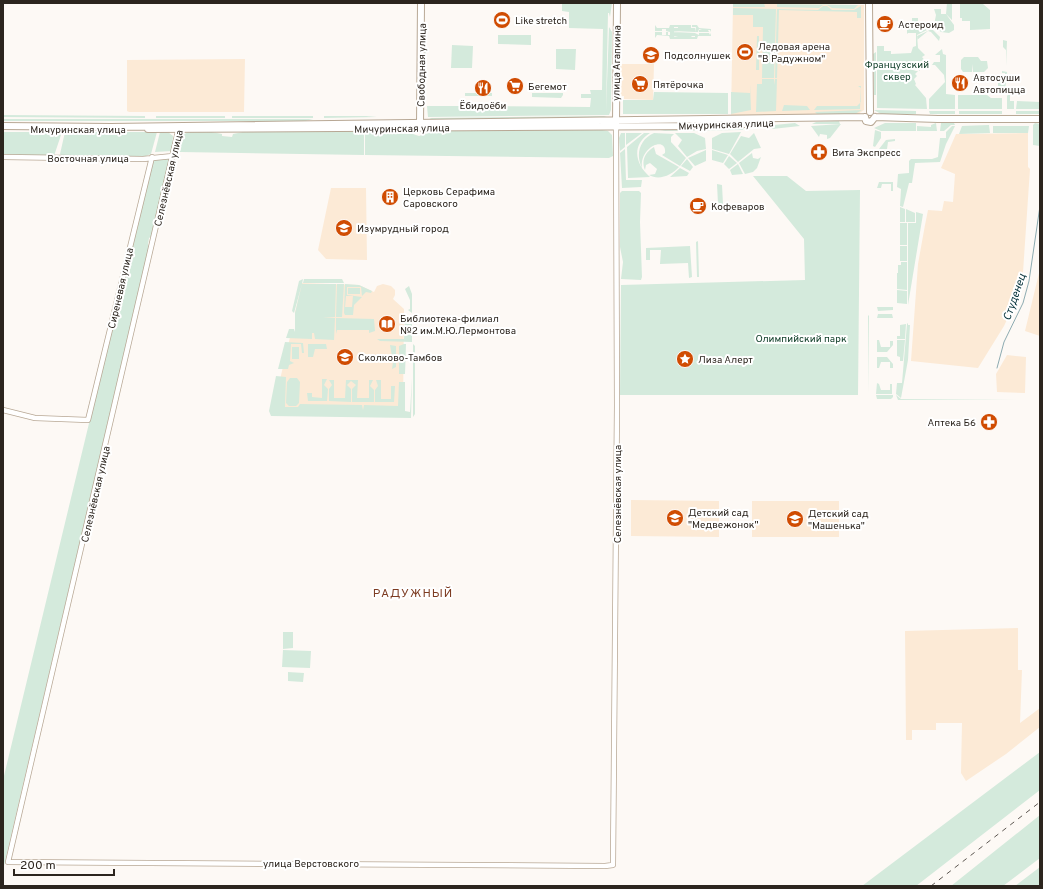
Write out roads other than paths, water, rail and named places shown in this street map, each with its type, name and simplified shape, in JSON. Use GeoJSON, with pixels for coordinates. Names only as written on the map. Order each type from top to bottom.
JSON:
{"type":"FeatureCollection","features":[{"type":"Feature","properties":{"kind":"main road","name":"Свободная улица"},"geometry":{"type":"LineString","coordinates":[[420,125],[421,3]]}},
{"type":"Feature","properties":{"kind":"main road","name":"улица Агапкина"},"geometry":{"type":"LineString","coordinates":[[616,123],[617,3]]}},
{"type":"Feature","properties":{"kind":"main road"},"geometry":{"type":"LineString","coordinates":[[869,3],[870,112],[875,117],[938,119],[1040,119]]}},
{"type":"Feature","properties":{"kind":"main road"},"geometry":{"type":"LineString","coordinates":[[870,112],[867,113],[865,117],[866,121],[871,122],[875,117]]}},
{"type":"Feature","properties":{"kind":"main road","name":"Мичуринская улица"},"geometry":{"type":"LineString","coordinates":[[3,127],[616,123],[795,117],[865,117]]}},
{"type":"Feature","properties":{"kind":"street","name":"Селезнёвская улица"},"geometry":{"type":"LineString","coordinates":[[613,865],[617,406],[616,123]]}},
{"type":"Feature","properties":{"kind":"street","name":"Селезнёвская улица"},"geometry":{"type":"LineString","coordinates":[[8,862],[174,156],[179,127]]}},
{"type":"Feature","properties":{"kind":"street","name":"Восточная улица"},"geometry":{"type":"LineString","coordinates":[[3,158],[143,159],[174,156]]}},
{"type":"Feature","properties":{"kind":"street","name":"Сиреневая улица"},"geometry":{"type":"LineString","coordinates":[[3,410],[35,418],[88,420],[152,157]]}},
{"type":"Feature","properties":{"kind":"street","name":"улица Верстовского"},"geometry":{"type":"LineString","coordinates":[[8,862],[613,865]]}},
{"type":"Feature","properties":{"kind":"waterway","name":"Студенец"},"geometry":{"type":"LineString","coordinates":[[997,368],[1004,342],[1023,303],[1029,281],[1040,206]]}},
{"type":"Feature","properties":{"kind":"railway"},"geometry":{"type":"LineString","coordinates":[[931,886],[1040,802]]}},
{"type":"Feature","properties":{"kind":"place","name":"Like stretch"},"geometry":{"type":"Point","coordinates":[502,20]}},
{"type":"Feature","properties":{"kind":"place","name":"Астероид"},"geometry":{"type":"Point","coordinates":[885,24]}},
{"type":"Feature","properties":{"kind":"place","name":"Ледовая арена \"В Радужном\""},"geometry":{"type":"Point","coordinates":[745,52]}},
{"type":"Feature","properties":{"kind":"place","name":"Подсолнушек"},"geometry":{"type":"Point","coordinates":[651,55]}},
{"type":"Feature","properties":{"kind":"place","name":"Автосуши Автопицца"},"geometry":{"type":"Point","coordinates":[960,83]}},
{"type":"Feature","properties":{"kind":"place","name":"Пятёрочка"},"geometry":{"type":"Point","coordinates":[640,84]}},
{"type":"Feature","properties":{"kind":"place","name":"Бегемот"},"geometry":{"type":"Point","coordinates":[515,86]}},
{"type":"Feature","properties":{"kind":"place","name":"Ёбидоёби"},"geometry":{"type":"Point","coordinates":[483,88]}},
{"type":"Feature","properties":{"kind":"place","name":"Вита Экспресс"},"geometry":{"type":"Point","coordinates":[819,152]}},
{"type":"Feature","properties":{"kind":"place","name":"Церковь Серафима Саровского"},"geometry":{"type":"Point","coordinates":[390,197]}},
{"type":"Feature","properties":{"kind":"place","name":"Кофеваров"},"geometry":{"type":"Point","coordinates":[698,206]}},
{"type":"Feature","properties":{"kind":"place","name":"Изумрудный город"},"geometry":{"type":"Point","coordinates":[344,228]}},
{"type":"Feature","properties":{"kind":"place","name":"Библиотека-филиал №2 им.М.Ю.Лермонтова"},"geometry":{"type":"Point","coordinates":[387,324]}},
{"type":"Feature","properties":{"kind":"place","name":"Сколково-Тамбов"},"geometry":{"type":"Point","coordinates":[345,357]}},
{"type":"Feature","properties":{"kind":"place","name":"Лиза Алерт"},"geometry":{"type":"Point","coordinates":[685,359]}},
{"type":"Feature","properties":{"kind":"place","name":"Аптека Б6"},"geometry":{"type":"Point","coordinates":[989,422]}},
{"type":"Feature","properties":{"kind":"place","name":"Детский сад \"Медвежонок\""},"geometry":{"type":"Point","coordinates":[675,518]}},
{"type":"Feature","properties":{"kind":"place","name":"Детский сад \"Машенька\""},"geometry":{"type":"Point","coordinates":[795,519]}},
{"type":"Feature","properties":{"kind":"district","name":"РАДУЖНЫЙ"},"geometry":{"type":"Point","coordinates":[413,593]}},
{"type":"Feature","properties":{"kind":"park label","name":"Французский сквер"},"geometry":{"type":"Point","coordinates":[897,70]}},
{"type":"Feature","properties":{"kind":"park label","name":"Олимпийский парк"},"geometry":{"type":"Point","coordinates":[801,338]}}]}
